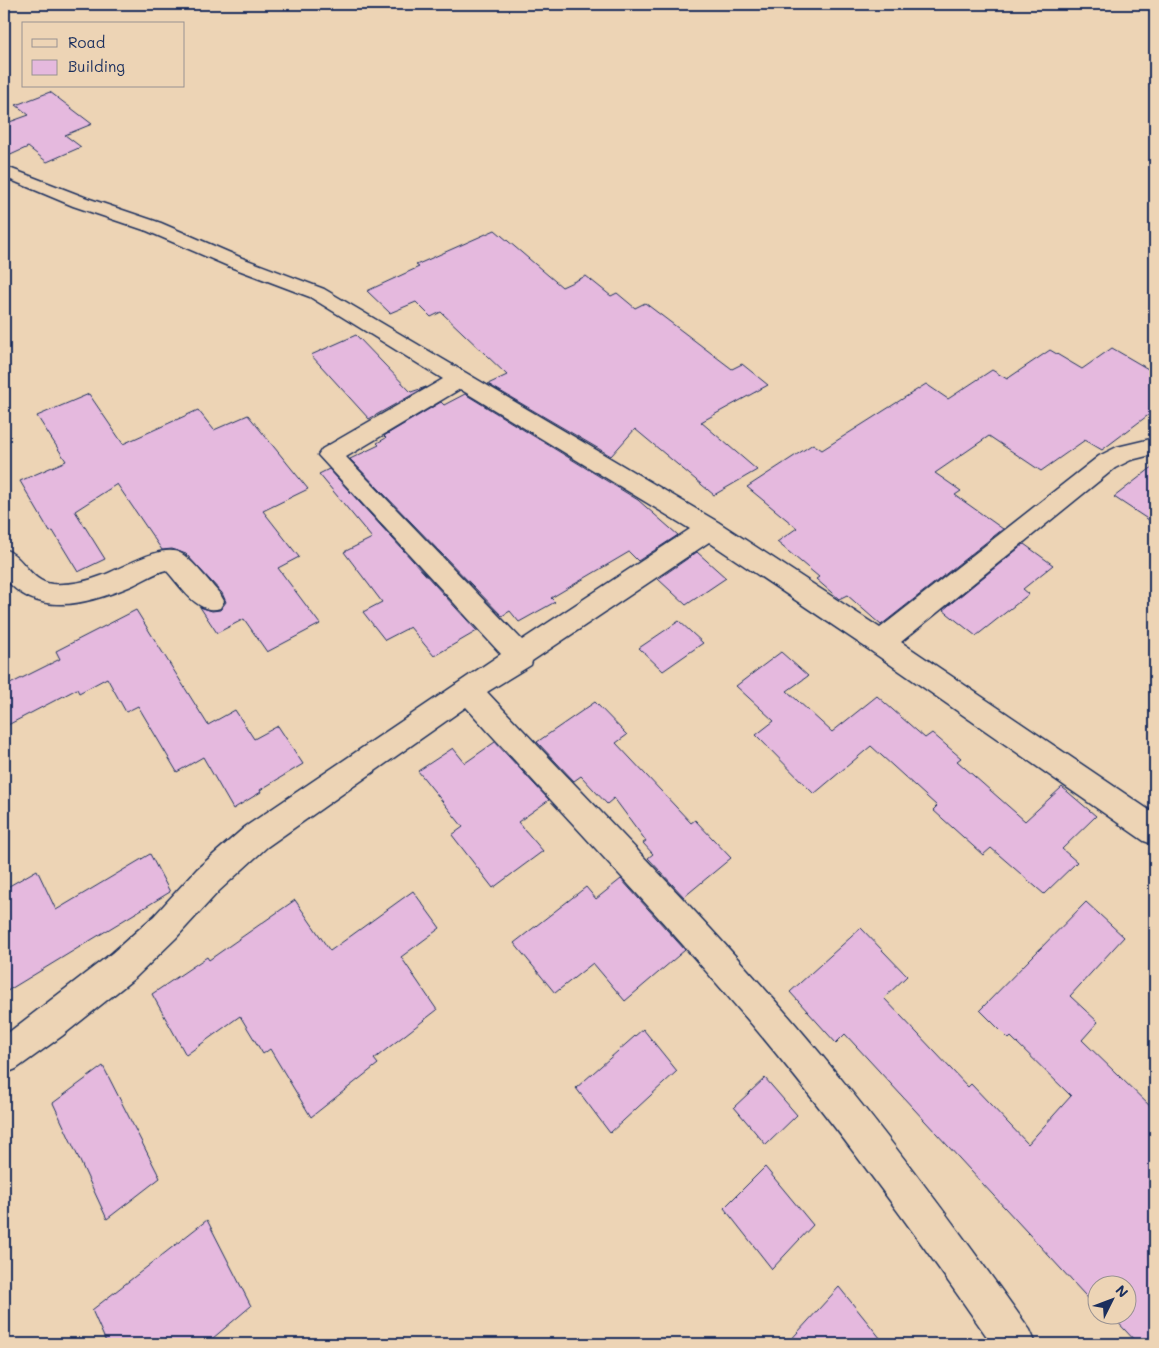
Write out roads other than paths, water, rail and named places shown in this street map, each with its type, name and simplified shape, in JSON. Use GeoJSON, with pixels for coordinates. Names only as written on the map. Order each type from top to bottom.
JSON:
{"type":"FeatureCollection","features":[{"type":"Feature","properties":{"kind":"street"},"geometry":{"type":"LineString","coordinates":[[4,171],[80,202],[154,226],[235,262],[310,290],[709,529],[881,643],[1155,831]]}},
{"type":"Feature","properties":{"kind":"street"},"geometry":{"type":"LineString","coordinates":[[460,379],[330,455],[522,657]]}},
{"type":"Feature","properties":{"kind":"street"},"geometry":{"type":"LineString","coordinates":[[881,643],[1098,468],[1125,452],[1151,450]]}},
{"type":"Feature","properties":{"kind":"street"},"geometry":{"type":"LineString","coordinates":[[4,1057],[50,1024],[124,965],[165,927],[208,880],[256,837],[468,690],[522,657],[709,529]]}},
{"type":"Feature","properties":{"kind":"street"},"geometry":{"type":"LineString","coordinates":[[4,559],[29,587],[45,595],[74,594],[132,574],[153,563],[172,560],[211,601]]}},
{"type":"Feature","properties":{"kind":"street"},"geometry":{"type":"LineString","coordinates":[[468,690],[750,998],[850,1119],[943,1239],[1016,1344]]}}]}
